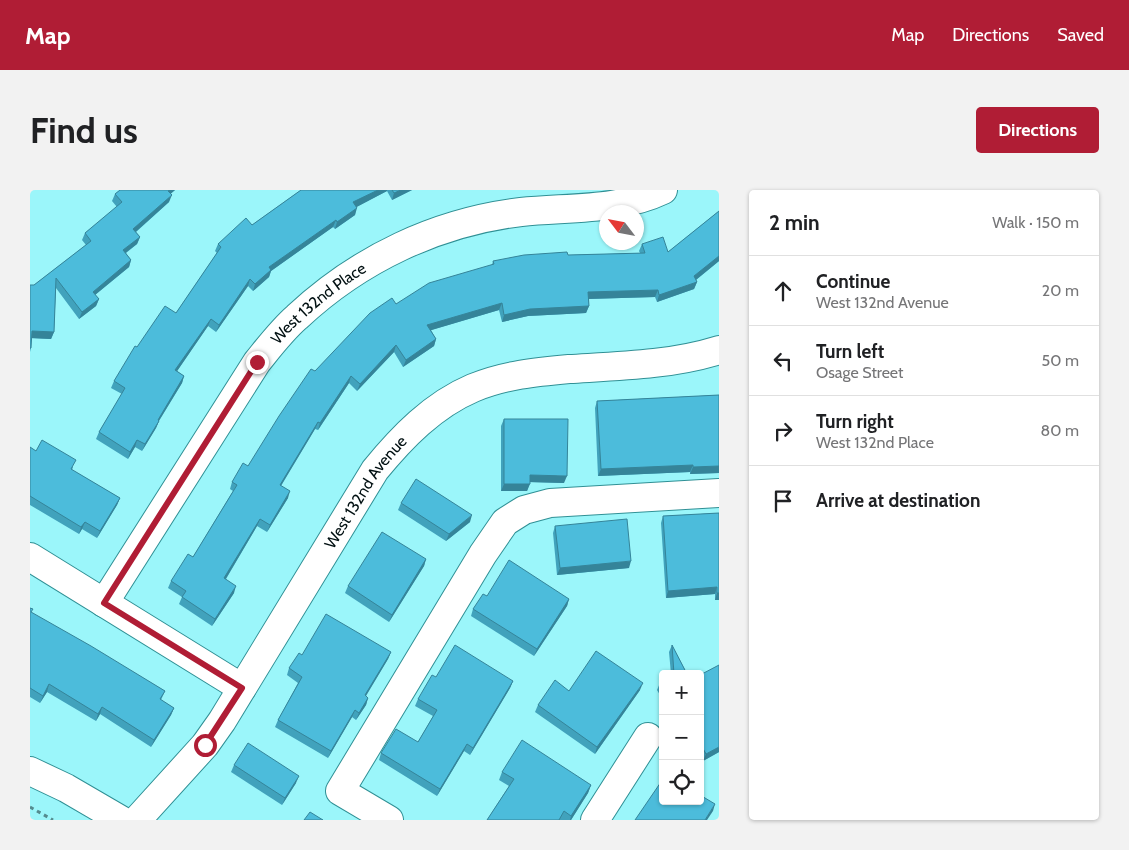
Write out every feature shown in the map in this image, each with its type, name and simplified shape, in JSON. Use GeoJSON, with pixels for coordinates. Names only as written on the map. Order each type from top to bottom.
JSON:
{"type":"FeatureCollection","features":[{"type":"Feature","properties":{"kind":"street","name":"West 132nd Place"},"geometry":{"type":"LineString","coordinates":[[104,603],[257,362],[278,336],[298,316],[326,293],[388,252],[423,236],[454,225],[481,218],[514,213],[628,203],[664,190]]}},
{"type":"Feature","properties":{"kind":"street","name":"West 132nd Avenue"},"geometry":{"type":"LineString","coordinates":[[137,820],[205,745],[242,688],[375,470],[396,445],[433,411],[472,388],[511,376],[534,372],[672,362],[719,350]]}},
{"type":"Feature","properties":{"kind":"street"},"geometry":{"type":"LineString","coordinates":[[389,820],[340,791],[483,554],[505,522],[524,510],[550,503],[719,493]]}},
{"type":"Feature","properties":{"kind":"street"},"geometry":{"type":"LineString","coordinates":[[30,557],[242,688]]}},
{"type":"Feature","properties":{"kind":"street"},"geometry":{"type":"LineString","coordinates":[[595,820],[648,737]]}},
{"type":"Feature","properties":{"kind":"street"},"geometry":{"type":"LineString","coordinates":[[30,771],[66,788],[121,820]]}},
{"type":"Feature","properties":{"kind":"path"},"geometry":{"type":"LineString","coordinates":[[30,807],[54,820]]}},
{"type":"Feature","properties":{"kind":"building"},"geometry":{"type":"Polygon","coordinates":[[[120,190],[170,190],[168,191],[172,195],[133,229],[140,237],[123,250],[131,260],[93,292],[99,299],[82,312],[56,278],[54,332],[32,331],[30,348],[30,285],[34,285],[91,241],[85,233],[122,202],[115,194],[120,190]]]}},
{"type":"Feature","properties":{"kind":"building"},"geometry":{"type":"Polygon","coordinates":[[[301,190],[378,190],[353,202],[357,208],[337,222],[336,220],[269,267],[271,270],[255,284],[250,279],[219,325],[211,319],[175,370],[184,376],[145,444],[137,440],[130,452],[99,432],[125,388],[114,381],[135,346],[137,347],[165,306],[176,313],[221,247],[218,244],[246,218],[252,225],[301,190]]]}},
{"type":"Feature","properties":{"kind":"building"},"geometry":{"type":"Polygon","coordinates":[[[719,211],[719,256],[694,276],[697,282],[659,295],[658,290],[588,292],[589,306],[530,309],[504,315],[502,303],[427,325],[436,339],[406,360],[396,345],[360,384],[351,376],[320,423],[318,422],[280,485],[290,491],[270,525],[260,519],[224,578],[236,586],[215,619],[182,597],[186,591],[171,581],[188,554],[193,557],[237,485],[232,482],[243,463],[248,466],[311,369],[315,371],[370,313],[392,298],[396,304],[429,283],[494,264],[493,261],[524,255],[567,252],[568,255],[645,253],[644,243],[663,237],[668,252],[719,211]]]}},
{"type":"Feature","properties":{"kind":"building"},"geometry":{"type":"Polygon","coordinates":[[[719,395],[719,466],[693,467],[693,465],[601,469],[597,401],[719,395]]]}},
{"type":"Feature","properties":{"kind":"building"},"geometry":{"type":"Polygon","coordinates":[[[504,419],[568,419],[567,476],[530,475],[530,484],[504,484],[504,419]]]}},
{"type":"Feature","properties":{"kind":"building"},"geometry":{"type":"Polygon","coordinates":[[[42,440],[76,460],[71,469],[120,498],[100,531],[85,522],[81,527],[30,496],[30,447],[36,451],[42,440]]]}},
{"type":"Feature","properties":{"kind":"building"},"geometry":{"type":"Polygon","coordinates":[[[416,479],[472,515],[449,534],[401,503],[416,479]]]}},
{"type":"Feature","properties":{"kind":"building"},"geometry":{"type":"Polygon","coordinates":[[[719,513],[719,593],[717,593],[717,587],[668,591],[663,516],[719,513]]]}},
{"type":"Feature","properties":{"kind":"building"},"geometry":{"type":"Polygon","coordinates":[[[627,519],[631,561],[560,568],[555,526],[627,519]]]}},
{"type":"Feature","properties":{"kind":"building"},"geometry":{"type":"Polygon","coordinates":[[[382,532],[426,559],[392,615],[348,586],[382,532]]]}},
{"type":"Feature","properties":{"kind":"building"},"geometry":{"type":"Polygon","coordinates":[[[509,560],[569,599],[537,649],[473,609],[483,594],[487,596],[509,560]]]}},
{"type":"Feature","properties":{"kind":"building"},"geometry":{"type":"Polygon","coordinates":[[[30,608],[33,609],[31,612],[165,691],[160,699],[174,708],[154,740],[102,707],[98,714],[49,684],[43,696],[30,688],[30,608]]]}},
{"type":"Feature","properties":{"kind":"building"},"geometry":{"type":"Polygon","coordinates":[[[326,614],[391,652],[365,695],[368,698],[359,713],[355,710],[331,751],[278,720],[302,677],[289,668],[299,653],[302,655],[326,614]]]}},
{"type":"Feature","properties":{"kind":"building"},"geometry":{"type":"Polygon","coordinates":[[[455,645],[513,681],[473,748],[467,744],[440,789],[381,753],[396,729],[418,742],[437,710],[418,699],[432,675],[436,677],[455,645]]]}},
{"type":"Feature","properties":{"kind":"building"},"geometry":{"type":"Polygon","coordinates":[[[672,645],[685,670],[674,670],[672,645]]]}},
{"type":"Feature","properties":{"kind":"building"},"geometry":{"type":"Polygon","coordinates":[[[596,651],[643,683],[597,747],[538,705],[555,680],[569,691],[596,651]]]}},
{"type":"Feature","properties":{"kind":"building"},"geometry":{"type":"Polygon","coordinates":[[[719,665],[719,747],[706,754],[704,750],[704,673],[719,665]]]}},
{"type":"Feature","properties":{"kind":"building"},"geometry":{"type":"Polygon","coordinates":[[[522,740],[591,785],[571,816],[564,811],[559,820],[487,820],[514,779],[502,772],[522,740]]]}},
{"type":"Feature","properties":{"kind":"building"},"geometry":{"type":"Polygon","coordinates":[[[248,743],[299,776],[285,798],[234,765],[248,743]]]}},
{"type":"Feature","properties":{"kind":"building"},"geometry":{"type":"Polygon","coordinates":[[[659,785],[659,805],[704,805],[704,797],[715,804],[705,820],[635,820],[659,785]]]}},
{"type":"Feature","properties":{"kind":"building"},"geometry":{"type":"Polygon","coordinates":[[[310,812],[323,820],[304,820],[310,812]]]}},
{"type":"Feature","properties":{"kind":"route"},"geometry":{"type":"LineString","coordinates":[[205,745],[242,688],[104,603],[257,362]]}}]}
